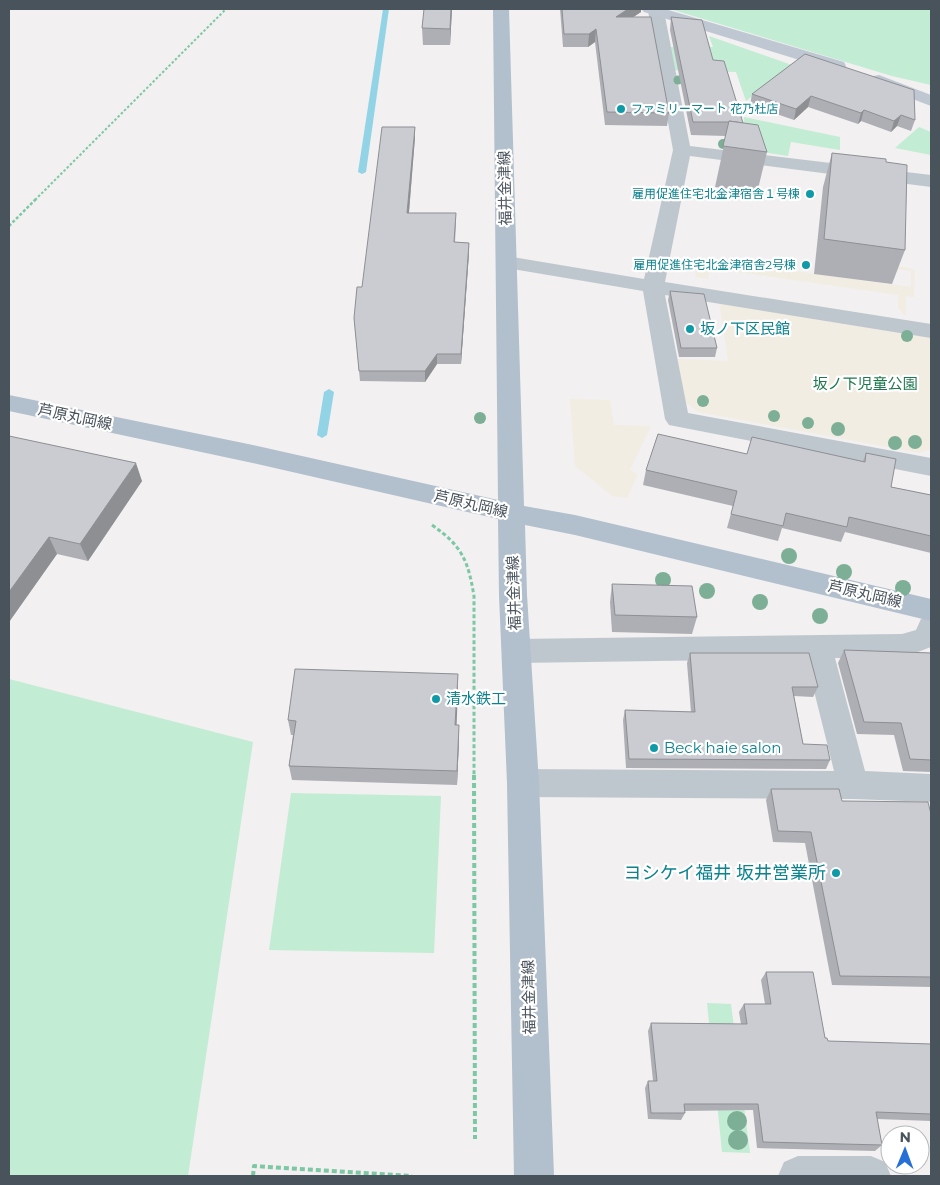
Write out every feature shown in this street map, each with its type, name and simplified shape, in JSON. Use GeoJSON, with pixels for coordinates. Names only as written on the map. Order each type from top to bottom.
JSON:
{"type":"FeatureCollection","features":[{"type":"Feature","properties":{"kind":"main road","name":"福井金津線"},"geometry":{"type":"LineString","coordinates":[[501,9],[512,513],[516,651],[524,783],[534,1176]]}},
{"type":"Feature","properties":{"kind":"main road","name":"芦原丸岡線"},"geometry":{"type":"LineString","coordinates":[[9,403],[512,513],[575,525],[931,610]]}},
{"type":"Feature","properties":{"kind":"street"},"geometry":{"type":"LineString","coordinates":[[850,70],[652,10],[682,150],[653,287],[677,419],[931,467]]}},
{"type":"Feature","properties":{"kind":"street"},"geometry":{"type":"LineString","coordinates":[[869,76],[931,100]]}},
{"type":"Feature","properties":{"kind":"street"},"geometry":{"type":"LineString","coordinates":[[682,150],[931,181]]}},
{"type":"Feature","properties":{"kind":"street"},"geometry":{"type":"LineString","coordinates":[[507,262],[931,331]]}},
{"type":"Feature","properties":{"kind":"street"},"geometry":{"type":"LineString","coordinates":[[516,651],[902,646],[928,637],[931,626]]}},
{"type":"Feature","properties":{"kind":"street"},"geometry":{"type":"LineString","coordinates":[[818,648],[854,785]]}},
{"type":"Feature","properties":{"kind":"street"},"geometry":{"type":"LineString","coordinates":[[524,783],[854,785],[931,788]]}},
{"type":"Feature","properties":{"kind":"street"},"geometry":{"type":"LineString","coordinates":[[798,1176],[871,1176]]}},
{"type":"Feature","properties":{"kind":"path"},"geometry":{"type":"LineString","coordinates":[[9,226],[226,9]]}},
{"type":"Feature","properties":{"kind":"path"},"geometry":{"type":"LineString","coordinates":[[428,522],[449,537],[468,562],[474,596],[475,1139]]}},
{"type":"Feature","properties":{"kind":"path"},"geometry":{"type":"LineString","coordinates":[[253,1176],[254,1166],[412,1176]]}},
{"type":"Feature","properties":{"kind":"green space"},"geometry":{"type":"Polygon","coordinates":[[[670,9],[931,9],[931,85],[892,76],[670,9]]]}},
{"type":"Feature","properties":{"kind":"green space"},"geometry":{"type":"Polygon","coordinates":[[[709,36],[792,65],[746,101],[736,72],[672,70],[668,47],[713,47],[709,36]]]}},
{"type":"Feature","properties":{"kind":"green space"},"geometry":{"type":"Polygon","coordinates":[[[744,117],[840,137],[840,150],[791,142],[788,156],[743,149],[744,117]]]}},
{"type":"Feature","properties":{"kind":"green space"},"geometry":{"type":"Polygon","coordinates":[[[919,127],[931,132],[931,155],[895,148],[919,127]]]}},
{"type":"Feature","properties":{"kind":"green space"},"geometry":{"type":"Polygon","coordinates":[[[9,679],[253,742],[188,1176],[9,1176],[9,679]]]}},
{"type":"Feature","properties":{"kind":"green space"},"geometry":{"type":"Polygon","coordinates":[[[291,793],[441,796],[434,953],[269,950],[291,793]]]}},
{"type":"Feature","properties":{"kind":"green space"},"geometry":{"type":"Polygon","coordinates":[[[707,1003],[731,1004],[750,1153],[722,1152],[707,1003]]]}},
{"type":"Feature","properties":{"kind":"sand"},"geometry":{"type":"Polygon","coordinates":[[[699,258],[911,287],[911,271],[879,267],[879,264],[910,268],[915,271],[914,297],[906,296],[906,316],[898,308],[898,295],[710,268],[708,279],[695,277],[699,258]]]}},
{"type":"Feature","properties":{"kind":"sand","name":"坂ノ下児童公園"},"geometry":{"type":"Polygon","coordinates":[[[719,300],[930,336],[931,449],[920,453],[698,412],[684,401],[677,359],[728,361],[719,300]]]}},
{"type":"Feature","properties":{"kind":"sand"},"geometry":{"type":"Polygon","coordinates":[[[570,399],[610,400],[614,425],[651,426],[630,470],[638,474],[627,498],[612,496],[575,466],[570,399]]]}},
{"type":"Feature","properties":{"kind":"building"},"geometry":{"type":"Polygon","coordinates":[[[424,9],[451,9],[450,29],[422,28],[424,9]]]}},
{"type":"Feature","properties":{"kind":"building"},"geometry":{"type":"Polygon","coordinates":[[[562,9],[628,9],[616,17],[651,17],[669,113],[607,112],[596,29],[589,34],[564,34],[562,9]]]}},
{"type":"Feature","properties":{"kind":"building"},"geometry":{"type":"Polygon","coordinates":[[[671,17],[702,20],[713,60],[724,61],[743,123],[729,121],[693,122],[671,17]]]}},
{"type":"Feature","properties":{"kind":"building"},"geometry":{"type":"Polygon","coordinates":[[[805,54],[914,90],[915,120],[901,115],[894,121],[864,110],[861,113],[811,96],[796,109],[752,94],[805,54]]]}},
{"type":"Feature","properties":{"kind":"building"},"geometry":{"type":"Polygon","coordinates":[[[729,121],[758,125],[767,152],[723,146],[729,121]]]}},
{"type":"Feature","properties":{"kind":"building"},"geometry":{"type":"Polygon","coordinates":[[[382,127],[415,127],[407,213],[456,213],[454,242],[469,243],[461,354],[437,354],[425,371],[359,371],[354,318],[357,287],[362,287],[382,127]]]}},
{"type":"Feature","properties":{"kind":"building"},"geometry":{"type":"Polygon","coordinates":[[[832,153],[886,159],[886,162],[907,165],[905,250],[824,239],[832,153]]]}},
{"type":"Feature","properties":{"kind":"building","name":"坂ノ下区民館"},"geometry":{"type":"Polygon","coordinates":[[[670,291],[704,294],[717,348],[681,348],[670,291]]]}},
{"type":"Feature","properties":{"kind":"building"},"geometry":{"type":"Polygon","coordinates":[[[658,434],[747,454],[752,437],[865,462],[866,453],[896,459],[891,487],[931,495],[931,536],[849,517],[847,527],[786,513],[783,526],[731,514],[737,491],[646,470],[658,434]]]}},
{"type":"Feature","properties":{"kind":"building"},"geometry":{"type":"Polygon","coordinates":[[[9,436],[136,463],[80,544],[49,537],[9,592],[9,436]]]}},
{"type":"Feature","properties":{"kind":"building"},"geometry":{"type":"Polygon","coordinates":[[[612,584],[692,586],[697,617],[615,615],[612,584]]]}},
{"type":"Feature","properties":{"kind":"building"},"geometry":{"type":"Polygon","coordinates":[[[844,650],[931,653],[931,760],[910,759],[901,723],[864,722],[844,650]]]}},
{"type":"Feature","properties":{"kind":"building"},"geometry":{"type":"Polygon","coordinates":[[[690,653],[809,653],[818,687],[792,687],[803,744],[827,745],[830,760],[629,759],[625,710],[695,712],[690,653]]]}},
{"type":"Feature","properties":{"kind":"building"},"geometry":{"type":"Polygon","coordinates":[[[295,669],[458,674],[455,725],[459,725],[457,771],[289,766],[296,721],[288,720],[295,669]]]}},
{"type":"Feature","properties":{"kind":"building"},"geometry":{"type":"Polygon","coordinates":[[[771,789],[839,789],[842,801],[928,802],[931,814],[931,977],[840,976],[811,832],[778,831],[771,789]]]}},
{"type":"Feature","properties":{"kind":"building"},"geometry":{"type":"Polygon","coordinates":[[[766,972],[813,972],[825,1038],[828,1041],[931,1044],[931,1114],[876,1112],[880,1145],[763,1142],[758,1104],[684,1104],[685,1113],[651,1113],[648,1081],[657,1081],[651,1023],[747,1024],[744,1004],[771,1004],[766,972]]]}},
{"type":"Feature","properties":{"kind":"waterway"},"geometry":{"type":"LineString","coordinates":[[362,172],[386,9]]}},
{"type":"Feature","properties":{"kind":"waterway"},"geometry":{"type":"LineString","coordinates":[[322,435],[329,392]]}},
{"type":"Feature","properties":{"kind":"place","name":"ファミリーマート 花乃杜店"},"geometry":{"type":"Point","coordinates":[621,109]}},
{"type":"Feature","properties":{"kind":"place","name":"雇用促進住宅北金津宿舎１号棟"},"geometry":{"type":"Point","coordinates":[810,194]}},
{"type":"Feature","properties":{"kind":"place","name":"雇用促進住宅北金津宿舎2号棟"},"geometry":{"type":"Point","coordinates":[806,265]}},
{"type":"Feature","properties":{"kind":"place","name":"坂ノ下区民館"},"geometry":{"type":"Point","coordinates":[690,329]}},
{"type":"Feature","properties":{"kind":"place","name":"清水鉄工"},"geometry":{"type":"Point","coordinates":[436,699]}},
{"type":"Feature","properties":{"kind":"place","name":"Beck haie salon"},"geometry":{"type":"Point","coordinates":[654,748]}},
{"type":"Feature","properties":{"kind":"place","name":"ヨシケイ福井 坂井営業所"},"geometry":{"type":"Point","coordinates":[836,873]}}]}
